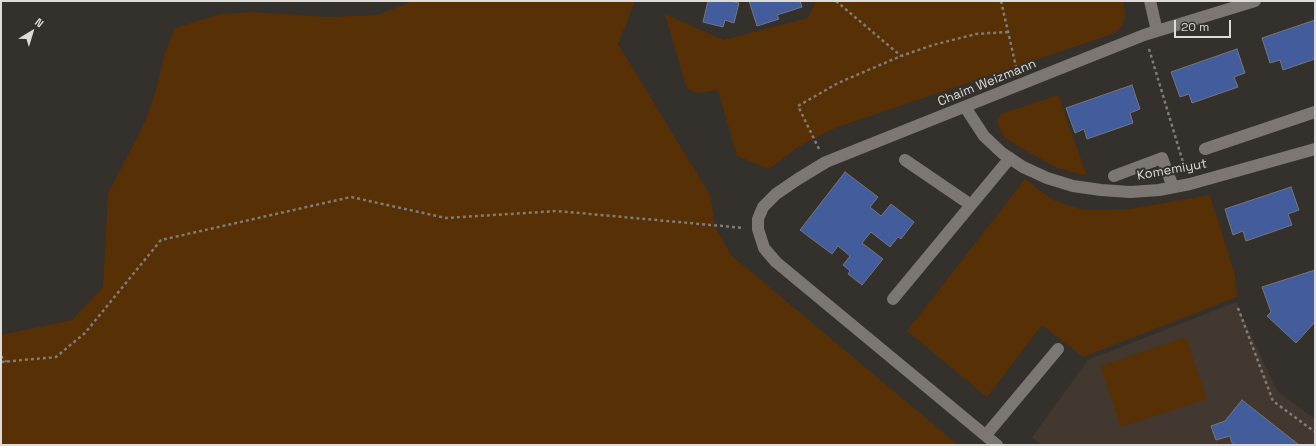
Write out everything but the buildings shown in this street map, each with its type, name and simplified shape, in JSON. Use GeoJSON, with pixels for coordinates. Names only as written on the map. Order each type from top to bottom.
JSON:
{"type":"FeatureCollection","features":[{"type":"Feature","properties":{"kind":"street"},"geometry":{"type":"LineString","coordinates":[[1150,1],[1157,31]]}},
{"type":"Feature","properties":{"kind":"street","name":"Chaim Weizmann"},"geometry":{"type":"LineString","coordinates":[[758,229],[758,219],[763,207],[767,203],[798,179],[826,162],[1144,35],[1255,1]]}},
{"type":"Feature","properties":{"kind":"street","name":"Komemiyut"},"geometry":{"type":"LineString","coordinates":[[965,106],[984,136],[1023,167],[1047,178],[1073,186],[1101,190],[1130,192],[1190,184],[1315,149]]}},
{"type":"Feature","properties":{"kind":"street"},"geometry":{"type":"LineString","coordinates":[[1205,149],[1315,112]]}},
{"type":"Feature","properties":{"kind":"street"},"geometry":{"type":"LineString","coordinates":[[893,299],[1010,158]]}},
{"type":"Feature","properties":{"kind":"street"},"geometry":{"type":"LineString","coordinates":[[1114,176],[1162,158],[1173,187]]}},
{"type":"Feature","properties":{"kind":"street"},"geometry":{"type":"LineString","coordinates":[[905,160],[971,205]]}},
{"type":"Feature","properties":{"kind":"street"},"geometry":{"type":"LineString","coordinates":[[758,229],[764,248],[776,262],[997,445]]}},
{"type":"Feature","properties":{"kind":"street"},"geometry":{"type":"LineString","coordinates":[[986,435],[1058,349]]}},
{"type":"Feature","properties":{"kind":"path"},"geometry":{"type":"LineString","coordinates":[[836,1],[901,56]]}},
{"type":"Feature","properties":{"kind":"path"},"geometry":{"type":"LineString","coordinates":[[1001,1],[1020,85]]}},
{"type":"Feature","properties":{"kind":"path"},"geometry":{"type":"LineString","coordinates":[[826,162],[798,106],[838,83],[901,56],[933,45],[976,34],[1008,32]]}},
{"type":"Feature","properties":{"kind":"path"},"geometry":{"type":"LineString","coordinates":[[1144,35],[1190,184]]}},
{"type":"Feature","properties":{"kind":"path"},"geometry":{"type":"LineString","coordinates":[[1,362],[56,356],[86,333],[161,240],[350,197],[446,218],[557,211],[758,229]]}},
{"type":"Feature","properties":{"kind":"path"},"geometry":{"type":"LineString","coordinates":[[1238,308],[1273,401],[1315,432]]}},
{"type":"Feature","properties":{"kind":"path"},"geometry":{"type":"LineString","coordinates":[[1,356],[6,362]]}},
{"type":"Feature","properties":{"kind":"shaded area"},"geometry":{"type":"Polygon","coordinates":[[[412,1],[635,1],[618,44],[710,195],[715,227],[731,255],[958,445],[1,445],[1,335],[72,320],[103,287],[108,194],[146,120],[157,86],[166,50],[175,28],[220,14],[251,12],[327,17],[378,15],[412,1]]]}},
{"type":"Feature","properties":{"kind":"shaded area"},"geometry":{"type":"Polygon","coordinates":[[[816,1],[1123,1],[1125,14],[1123,24],[1115,33],[835,128],[798,147],[769,169],[737,156],[718,90],[698,93],[687,89],[665,14],[723,40],[808,18],[816,1]]]}},
{"type":"Feature","properties":{"kind":"shaded area"},"geometry":{"type":"Polygon","coordinates":[[[1058,95],[1087,176],[1058,168],[1019,147],[1003,136],[997,121],[1001,114],[1058,95]]]}},
{"type":"Feature","properties":{"kind":"shaded area"},"geometry":{"type":"Polygon","coordinates":[[[1025,179],[1053,200],[1083,210],[1129,209],[1210,195],[1235,275],[1237,297],[1083,357],[1042,325],[987,397],[907,331],[1025,179]]]}},
{"type":"Feature","properties":{"kind":"shaded area"},"geometry":{"type":"Polygon","coordinates":[[[1236,302],[1277,391],[1315,419],[1315,445],[1042,445],[1032,437],[1088,360],[1236,302]]]}},
{"type":"Feature","properties":{"kind":"shaded area"},"geometry":{"type":"Polygon","coordinates":[[[1186,337],[1207,399],[1121,427],[1100,366],[1186,337]]]}}]}
